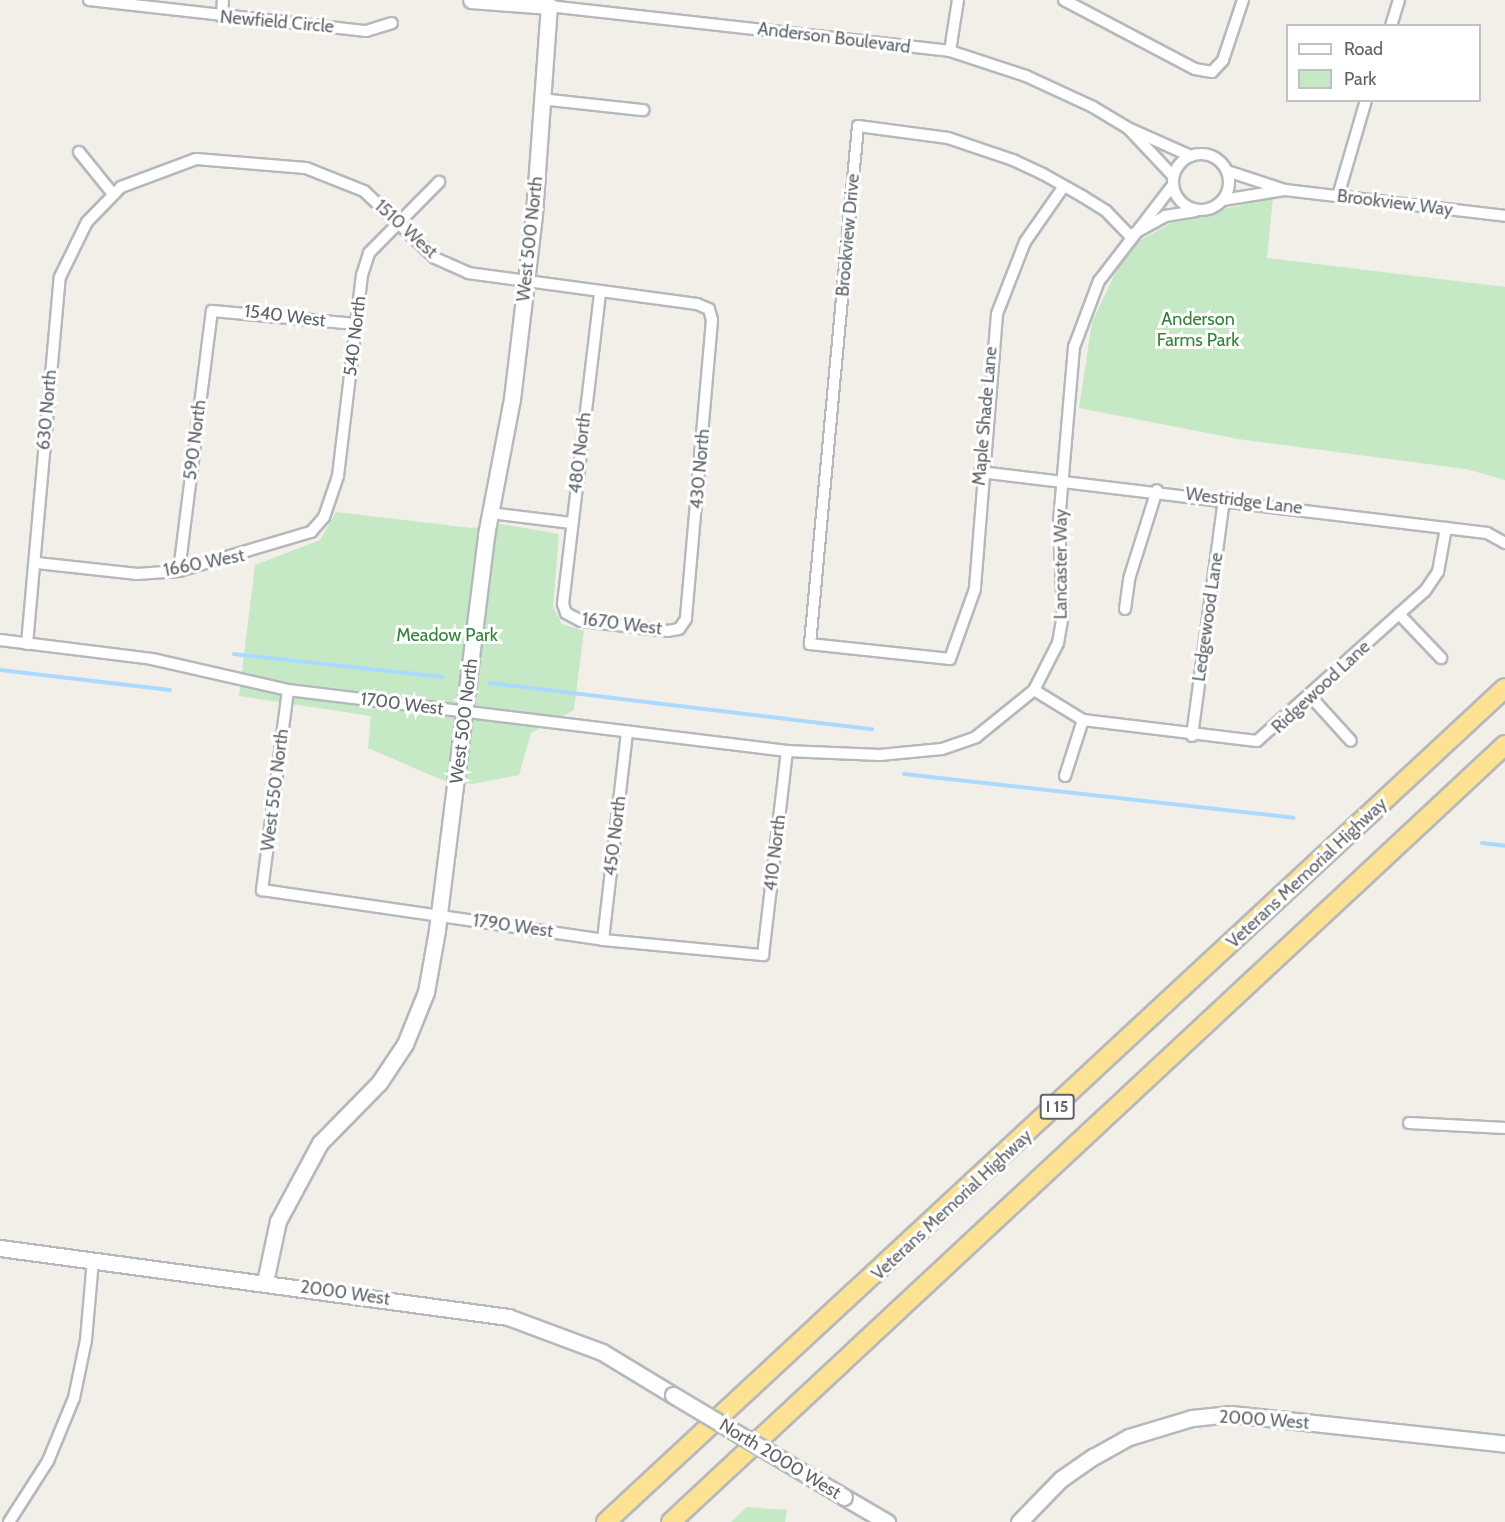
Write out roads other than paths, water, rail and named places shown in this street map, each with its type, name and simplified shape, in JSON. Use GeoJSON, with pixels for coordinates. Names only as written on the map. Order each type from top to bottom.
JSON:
{"type":"FeatureCollection","features":[{"type":"Feature","properties":{"kind":"highway","name":"Veterans Memorial Highway"},"geometry":{"type":"LineString","coordinates":[[606,1522],[1505,688]]}},
{"type":"Feature","properties":{"kind":"highway","name":"I 15"},"geometry":{"type":"LineString","coordinates":[[671,1522],[1505,745]]}},
{"type":"Feature","properties":{"kind":"street","name":"Newfield Circle"},"geometry":{"type":"LineString","coordinates":[[89,0],[222,17],[366,31],[392,23]]}},
{"type":"Feature","properties":{"kind":"street"},"geometry":{"type":"LineString","coordinates":[[222,17],[223,0]]}},
{"type":"Feature","properties":{"kind":"street","name":"Anderson Boulevard"},"geometry":{"type":"LineString","coordinates":[[471,0],[523,1],[549,6],[950,51],[1051,87],[1128,128],[1142,130],[1191,156]]}},
{"type":"Feature","properties":{"kind":"street"},"geometry":{"type":"LineString","coordinates":[[950,51],[958,0]]}},
{"type":"Feature","properties":{"kind":"street"},"geometry":{"type":"LineString","coordinates":[[1064,0],[1094,5],[1195,69],[1212,72],[1223,60],[1243,0]]}},
{"type":"Feature","properties":{"kind":"street"},"geometry":{"type":"LineString","coordinates":[[1392,24],[1399,0]]}},
{"type":"Feature","properties":{"kind":"street","name":"West 500 North"},"geometry":{"type":"LineString","coordinates":[[265,1282],[278,1221],[320,1143],[379,1083],[405,1044],[426,992],[439,916],[490,513],[512,399],[525,284],[549,6]]}},
{"type":"Feature","properties":{"kind":"street"},"geometry":{"type":"LineString","coordinates":[[541,99],[643,110]]}},
{"type":"Feature","properties":{"kind":"street"},"geometry":{"type":"LineString","coordinates":[[1338,196],[1365,102]]}},
{"type":"Feature","properties":{"kind":"street","name":"Brookview Drive"},"geometry":{"type":"LineString","coordinates":[[950,659],[810,644],[858,126],[948,138],[1013,160],[1106,211],[1130,236]]}},
{"type":"Feature","properties":{"kind":"street","name":"Anderson Boulevard"},"geometry":{"type":"LineString","coordinates":[[1128,128],[1173,181]]}},
{"type":"Feature","properties":{"kind":"street"},"geometry":{"type":"LineString","coordinates":[[79,152],[113,194]]}},
{"type":"Feature","properties":{"kind":"street"},"geometry":{"type":"LineString","coordinates":[[1208,155],[1227,171],[1223,200],[1198,211],[1184,205],[1173,181],[1191,156],[1208,155]]}},
{"type":"Feature","properties":{"kind":"street","name":"1510 West"},"geometry":{"type":"LineString","coordinates":[[113,194],[142,175],[196,159],[282,164],[354,186],[435,258],[468,273],[525,284],[708,309]]}},
{"type":"Feature","properties":{"kind":"street","name":"Brookview Way"},"geometry":{"type":"LineString","coordinates":[[1227,171],[1285,190],[1505,216]]}},
{"type":"Feature","properties":{"kind":"street","name":"Lancaster Way"},"geometry":{"type":"LineString","coordinates":[[879,754],[942,748],[976,737],[1034,690],[1058,642],[1063,615],[1058,557],[1062,479],[1074,347],[1099,281],[1130,236],[1173,181]]}},
{"type":"Feature","properties":{"kind":"street","name":"540 North"},"geometry":{"type":"LineString","coordinates":[[324,517],[338,476],[356,324],[369,253],[396,223],[439,182]]}},
{"type":"Feature","properties":{"kind":"street","name":"Maple Shade Lane"},"geometry":{"type":"LineString","coordinates":[[950,659],[975,589],[980,472],[996,314],[1025,243],[1064,186]]}},
{"type":"Feature","properties":{"kind":"street","name":"Brookview Way"},"geometry":{"type":"LineString","coordinates":[[1223,200],[1285,190]]}},
{"type":"Feature","properties":{"kind":"street","name":"630 North"},"geometry":{"type":"LineString","coordinates":[[27,644],[37,563],[60,277],[76,239],[113,194]]}},
{"type":"Feature","properties":{"kind":"street","name":"Lancaster Way"},"geometry":{"type":"LineString","coordinates":[[1130,236],[1165,216],[1198,211]]}},
{"type":"Feature","properties":{"kind":"street","name":"480 North"},"geometry":{"type":"LineString","coordinates":[[566,613],[572,523],[600,293]]}},
{"type":"Feature","properties":{"kind":"street","name":"1540 West"},"geometry":{"type":"LineString","coordinates":[[214,309],[356,324]]}},
{"type":"Feature","properties":{"kind":"street","name":"590 North"},"geometry":{"type":"LineString","coordinates":[[179,571],[214,309]]}},
{"type":"Feature","properties":{"kind":"street","name":"430 North"},"geometry":{"type":"LineString","coordinates":[[679,628],[686,619],[696,523],[712,320],[708,309]]}},
{"type":"Feature","properties":{"kind":"street","name":"Westridge Lane"},"geometry":{"type":"LineString","coordinates":[[980,472],[1224,498],[1487,533],[1505,543]]}},
{"type":"Feature","properties":{"kind":"street"},"geometry":{"type":"LineString","coordinates":[[1125,609],[1129,579],[1157,490]]}},
{"type":"Feature","properties":{"kind":"street","name":"Ledgewood Lane"},"geometry":{"type":"LineString","coordinates":[[1192,736],[1224,498]]}},
{"type":"Feature","properties":{"kind":"street"},"geometry":{"type":"LineString","coordinates":[[490,513],[572,523]]}},
{"type":"Feature","properties":{"kind":"street","name":"1660 West"},"geometry":{"type":"LineString","coordinates":[[37,563],[137,574],[179,571],[266,549],[311,532],[324,517]]}},
{"type":"Feature","properties":{"kind":"street","name":"Ridgewood Lane"},"geometry":{"type":"LineString","coordinates":[[1034,690],[1083,720],[1192,736],[1257,741],[1311,698],[1433,582],[1446,528]]}},
{"type":"Feature","properties":{"kind":"street","name":"1670 West"},"geometry":{"type":"LineString","coordinates":[[566,613],[581,621],[679,628]]}},
{"type":"Feature","properties":{"kind":"street"},"geometry":{"type":"LineString","coordinates":[[1399,614],[1441,658]]}},
{"type":"Feature","properties":{"kind":"street","name":"1700 West"},"geometry":{"type":"LineString","coordinates":[[0,640],[152,659],[288,690],[787,751],[879,754]]}},
{"type":"Feature","properties":{"kind":"street","name":"West 550 North"},"geometry":{"type":"LineString","coordinates":[[262,890],[288,690]]}},
{"type":"Feature","properties":{"kind":"street"},"geometry":{"type":"LineString","coordinates":[[1311,698],[1351,741]]}},
{"type":"Feature","properties":{"kind":"street"},"geometry":{"type":"LineString","coordinates":[[1065,776],[1083,720]]}},
{"type":"Feature","properties":{"kind":"street","name":"450 North"},"geometry":{"type":"LineString","coordinates":[[603,940],[627,731]]}},
{"type":"Feature","properties":{"kind":"street","name":"410 North"},"geometry":{"type":"LineString","coordinates":[[763,955],[787,751]]}},
{"type":"Feature","properties":{"kind":"street","name":"1790 West"},"geometry":{"type":"LineString","coordinates":[[262,890],[603,940],[763,955]]}},
{"type":"Feature","properties":{"kind":"street"},"geometry":{"type":"LineString","coordinates":[[1408,1123],[1505,1128]]}},
{"type":"Feature","properties":{"kind":"street","name":"2000 West"},"geometry":{"type":"LineString","coordinates":[[0,1248],[265,1282],[508,1317],[602,1352],[673,1395]]}},
{"type":"Feature","properties":{"kind":"street"},"geometry":{"type":"LineString","coordinates":[[9,1522],[37,1482],[70,1408],[86,1340],[93,1260]]}},
{"type":"Feature","properties":{"kind":"street","name":"North 2000 West"},"geometry":{"type":"LineString","coordinates":[[673,1395],[887,1522]]}},
{"type":"Feature","properties":{"kind":"street","name":"2000 West"},"geometry":{"type":"LineString","coordinates":[[1019,1522],[1061,1479],[1093,1457],[1129,1437],[1191,1418],[1231,1414],[1505,1444]]}},
{"type":"Feature","properties":{"kind":"waterway"},"geometry":{"type":"LineString","coordinates":[[234,654],[443,677]]}},
{"type":"Feature","properties":{"kind":"waterway"},"geometry":{"type":"LineString","coordinates":[[0,670],[170,690]]}},
{"type":"Feature","properties":{"kind":"waterway"},"geometry":{"type":"LineString","coordinates":[[490,683],[872,729]]}},
{"type":"Feature","properties":{"kind":"waterway"},"geometry":{"type":"LineString","coordinates":[[904,774],[1294,818]]}},
{"type":"Feature","properties":{"kind":"waterway"},"geometry":{"type":"LineString","coordinates":[[1482,843],[1505,846]]}},
{"type":"Feature","properties":{"kind":"park label","name":"Anderson Farms Park"},"geometry":{"type":"Point","coordinates":[1198,330]}},
{"type":"Feature","properties":{"kind":"park label","name":"Meadow Park"},"geometry":{"type":"Point","coordinates":[447,635]}}]}
